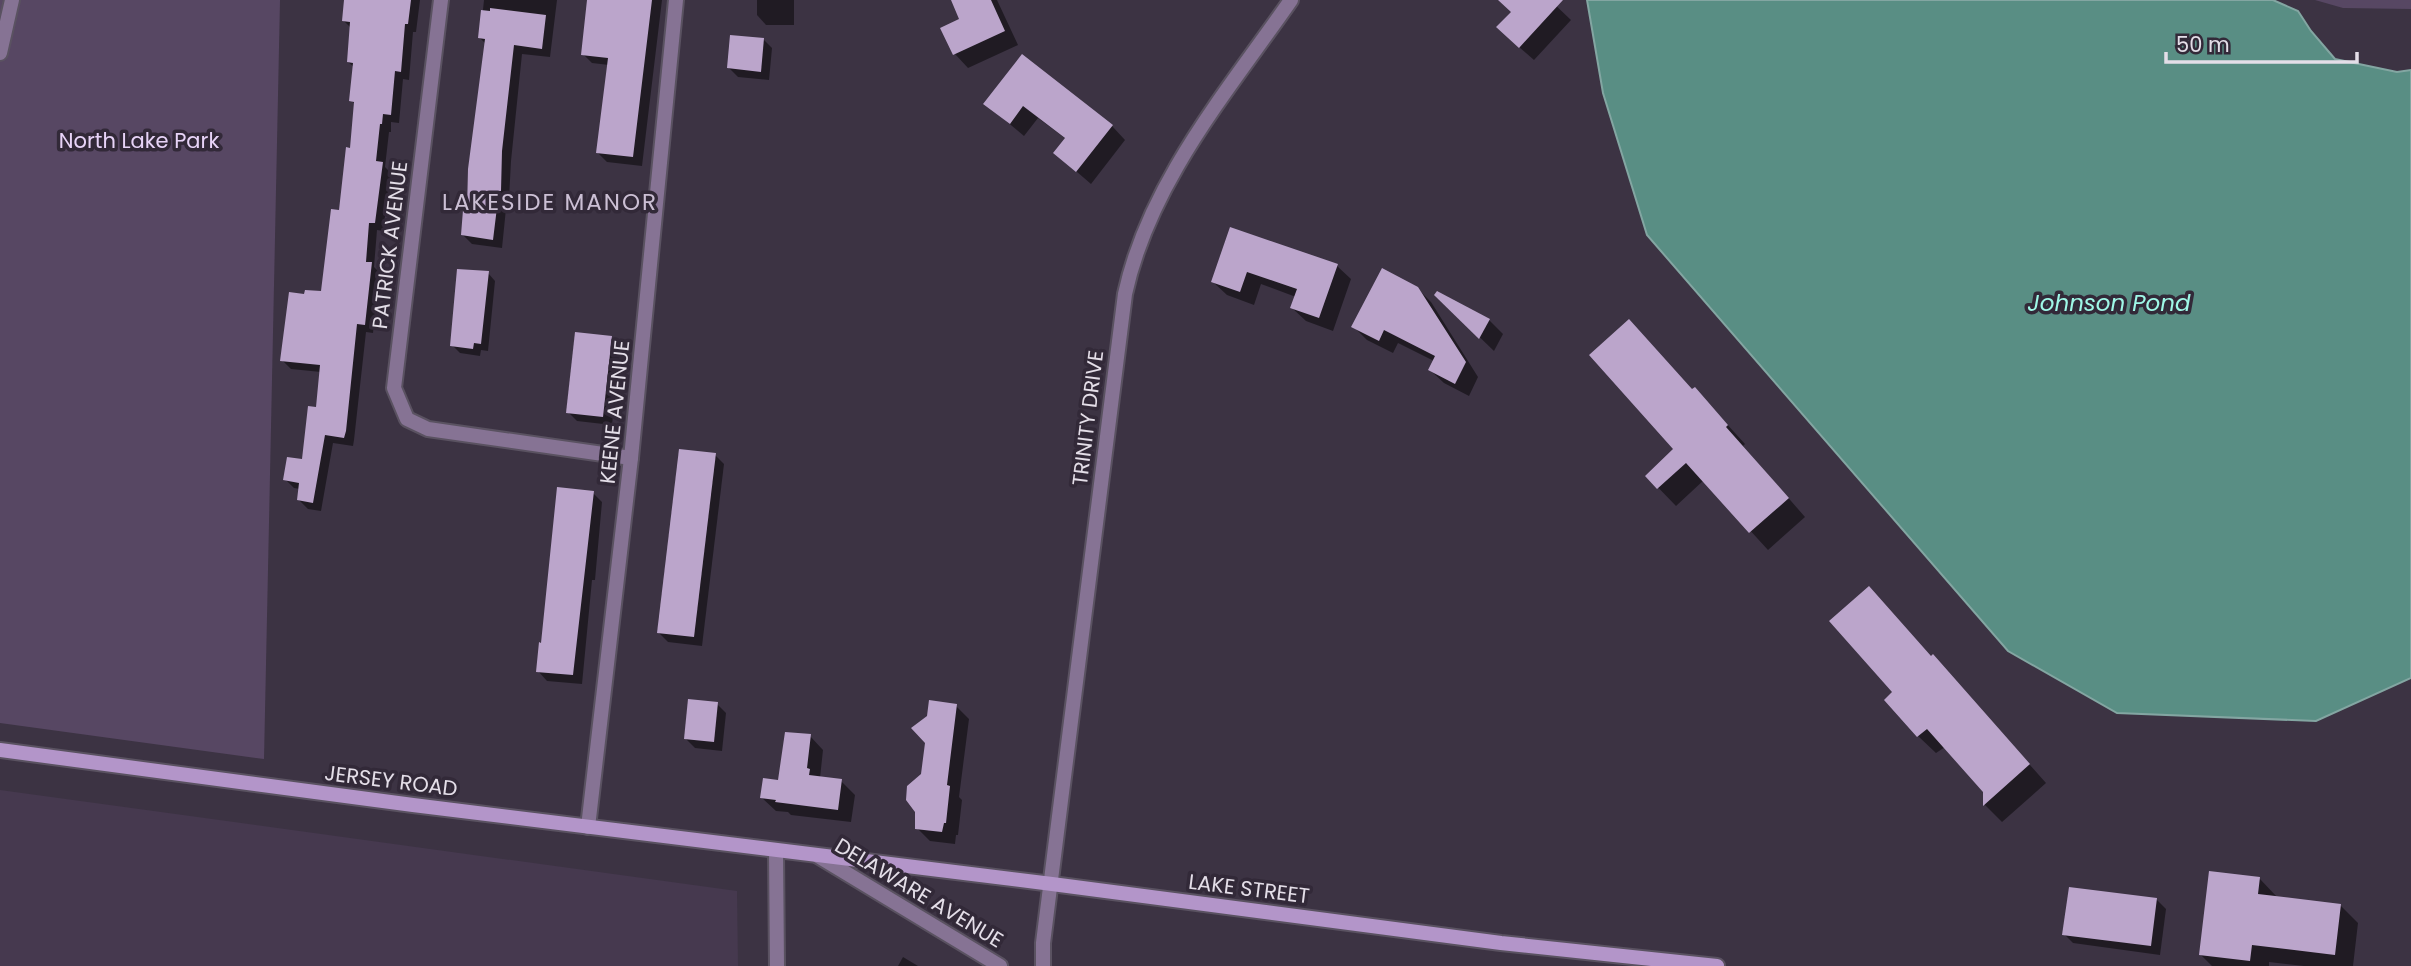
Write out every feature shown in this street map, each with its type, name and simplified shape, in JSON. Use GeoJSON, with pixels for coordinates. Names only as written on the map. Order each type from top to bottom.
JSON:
{"type":"FeatureCollection","features":[{"type":"Feature","properties":{"kind":"street"},"geometry":{"type":"LineString","coordinates":[[0,53],[12,0]]}},
{"type":"Feature","properties":{"kind":"street","name":"PATRICK AVENUE"},"geometry":{"type":"LineString","coordinates":[[441,0],[394,388],[407,419],[428,429],[631,458]]}},
{"type":"Feature","properties":{"kind":"street","name":"KEENE AVENUE"},"geometry":{"type":"LineString","coordinates":[[588,827],[631,458],[676,0]]}},
{"type":"Feature","properties":{"kind":"street","name":"TRINITY DRIVE"},"geometry":{"type":"LineString","coordinates":[[1052,884],[1131,264],[1154,207],[1194,138],[1291,0]]}},
{"type":"Feature","properties":{"kind":"street","name":"JERSEY ROAD"},"geometry":{"type":"LineString","coordinates":[[0,750],[776,851]]}},
{"type":"Feature","properties":{"kind":"street"},"geometry":{"type":"LineString","coordinates":[[776,851],[777,966]]}},
{"type":"Feature","properties":{"kind":"street","name":"LAKE STREET"},"geometry":{"type":"LineString","coordinates":[[776,851],[1501,943],[1717,966]]}},
{"type":"Feature","properties":{"kind":"street","name":"DELAWARE AVENUE"},"geometry":{"type":"LineString","coordinates":[[818,856],[1000,966]]}},
{"type":"Feature","properties":{"kind":"street"},"geometry":{"type":"LineString","coordinates":[[1044,966],[1043,943],[1052,884]]}},
{"type":"Feature","properties":{"kind":"shaded area"},"geometry":{"type":"Polygon","coordinates":[[[0,790],[737,891],[738,966],[0,966],[0,790]]]}},
{"type":"Feature","properties":{"kind":"green space","name":"North Lake Park"},"geometry":{"type":"Polygon","coordinates":[[[0,0],[280,0],[264,759],[0,723],[0,0]]]}},
{"type":"Feature","properties":{"kind":"green space"},"geometry":{"type":"Polygon","coordinates":[[[2315,0],[2411,0],[2411,9],[2343,8],[2315,0]]]}},
{"type":"Feature","properties":{"kind":"water","name":"Johnson Pond"},"geometry":{"type":"Polygon","coordinates":[[[1587,0],[2273,0],[2298,11],[2335,59],[2397,72],[2411,70],[2411,678],[2316,721],[2117,713],[2008,651],[1647,235],[1603,93],[1587,0]]]}},
{"type":"Feature","properties":{"kind":"building"},"geometry":{"type":"Polygon","coordinates":[[[344,0],[411,0],[408,24],[405,24],[401,72],[395,71],[391,115],[383,114],[380,124],[376,161],[383,162],[375,223],[369,223],[366,262],[372,262],[365,325],[357,324],[346,431],[344,438],[325,435],[313,503],[297,500],[299,483],[283,480],[287,457],[302,459],[308,406],[316,407],[320,365],[280,361],[289,292],[304,294],[305,290],[321,291],[331,209],[339,210],[346,147],[350,148],[354,102],[349,101],[353,63],[347,62],[350,22],[342,21],[344,0]]]}},
{"type":"Feature","properties":{"kind":"building"},"geometry":{"type":"Polygon","coordinates":[[[587,0],[652,0],[633,157],[596,153],[608,58],[581,55],[587,0]]]}},
{"type":"Feature","properties":{"kind":"building"},"geometry":{"type":"Polygon","coordinates":[[[951,0],[991,0],[1005,31],[953,55],[940,28],[959,19],[951,0]]]}},
{"type":"Feature","properties":{"kind":"building"},"geometry":{"type":"Polygon","coordinates":[[[1498,0],[1563,0],[1519,48],[1496,27],[1511,12],[1498,0]]]}},
{"type":"Feature","properties":{"kind":"building"},"geometry":{"type":"Polygon","coordinates":[[[490,8],[546,15],[542,49],[514,45],[502,151],[501,191],[493,240],[461,235],[463,210],[467,210],[468,169],[485,39],[478,38],[481,10],[490,11],[490,8]]]}},
{"type":"Feature","properties":{"kind":"building"},"geometry":{"type":"Polygon","coordinates":[[[730,35],[764,38],[761,72],[727,68],[730,35]]]}},
{"type":"Feature","properties":{"kind":"building"},"geometry":{"type":"Polygon","coordinates":[[[1022,54],[1113,125],[1076,172],[1053,153],[1065,138],[1023,106],[1010,124],[983,104],[1022,54]]]}},
{"type":"Feature","properties":{"kind":"building"},"geometry":{"type":"Polygon","coordinates":[[[1230,227],[1338,264],[1319,318],[1290,308],[1297,289],[1247,272],[1240,292],[1211,282],[1230,227]]]}},
{"type":"Feature","properties":{"kind":"building"},"geometry":{"type":"Polygon","coordinates":[[[1382,268],[1418,287],[1466,362],[1455,384],[1428,370],[1435,356],[1384,330],[1379,341],[1351,327],[1382,268]]]}},
{"type":"Feature","properties":{"kind":"building"},"geometry":{"type":"Polygon","coordinates":[[[457,269],[489,271],[481,344],[474,343],[473,349],[450,346],[457,269]]]}},
{"type":"Feature","properties":{"kind":"building"},"geometry":{"type":"Polygon","coordinates":[[[1437,291],[1490,319],[1479,339],[1434,295],[1437,291]]]}},
{"type":"Feature","properties":{"kind":"building"},"geometry":{"type":"Polygon","coordinates":[[[1629,319],[1692,389],[1695,387],[1728,425],[1726,427],[1789,498],[1749,533],[1686,463],[1657,489],[1645,476],[1673,449],[1589,355],[1629,319]]]}},
{"type":"Feature","properties":{"kind":"building"},"geometry":{"type":"Polygon","coordinates":[[[575,332],[612,336],[603,417],[566,413],[575,332]]]}},
{"type":"Feature","properties":{"kind":"building"},"geometry":{"type":"Polygon","coordinates":[[[679,449],[716,453],[694,637],[657,633],[679,449]]]}},
{"type":"Feature","properties":{"kind":"building"},"geometry":{"type":"Polygon","coordinates":[[[557,487],[594,491],[573,675],[536,672],[557,487]]]}},
{"type":"Feature","properties":{"kind":"building"},"geometry":{"type":"Polygon","coordinates":[[[1869,586],[2030,764],[1983,806],[1983,792],[1927,729],[1917,737],[1884,700],[1892,692],[1829,621],[1869,586]]]}},
{"type":"Feature","properties":{"kind":"building"},"geometry":{"type":"Polygon","coordinates":[[[688,699],[718,702],[714,742],[684,739],[688,699]]]}},
{"type":"Feature","properties":{"kind":"building"},"geometry":{"type":"Polygon","coordinates":[[[929,700],[957,704],[947,785],[950,786],[946,823],[942,832],[915,829],[915,812],[906,800],[907,786],[921,774],[925,743],[911,728],[927,716],[929,700]]]}},
{"type":"Feature","properties":{"kind":"building"},"geometry":{"type":"Polygon","coordinates":[[[785,732],[811,734],[807,768],[810,769],[809,775],[842,779],[838,810],[760,798],[763,778],[778,780],[785,732]]]}},
{"type":"Feature","properties":{"kind":"building"},"geometry":{"type":"Polygon","coordinates":[[[2209,871],[2260,877],[2258,894],[2341,904],[2335,955],[2252,945],[2250,961],[2199,955],[2209,871]]]}},
{"type":"Feature","properties":{"kind":"building"},"geometry":{"type":"Polygon","coordinates":[[[2069,887],[2157,898],[2151,946],[2062,935],[2069,887]]]}},
{"type":"Feature","properties":{"kind":"district","name":"LAKESIDE MANOR"},"geometry":{"type":"Point","coordinates":[550,202]}}]}
